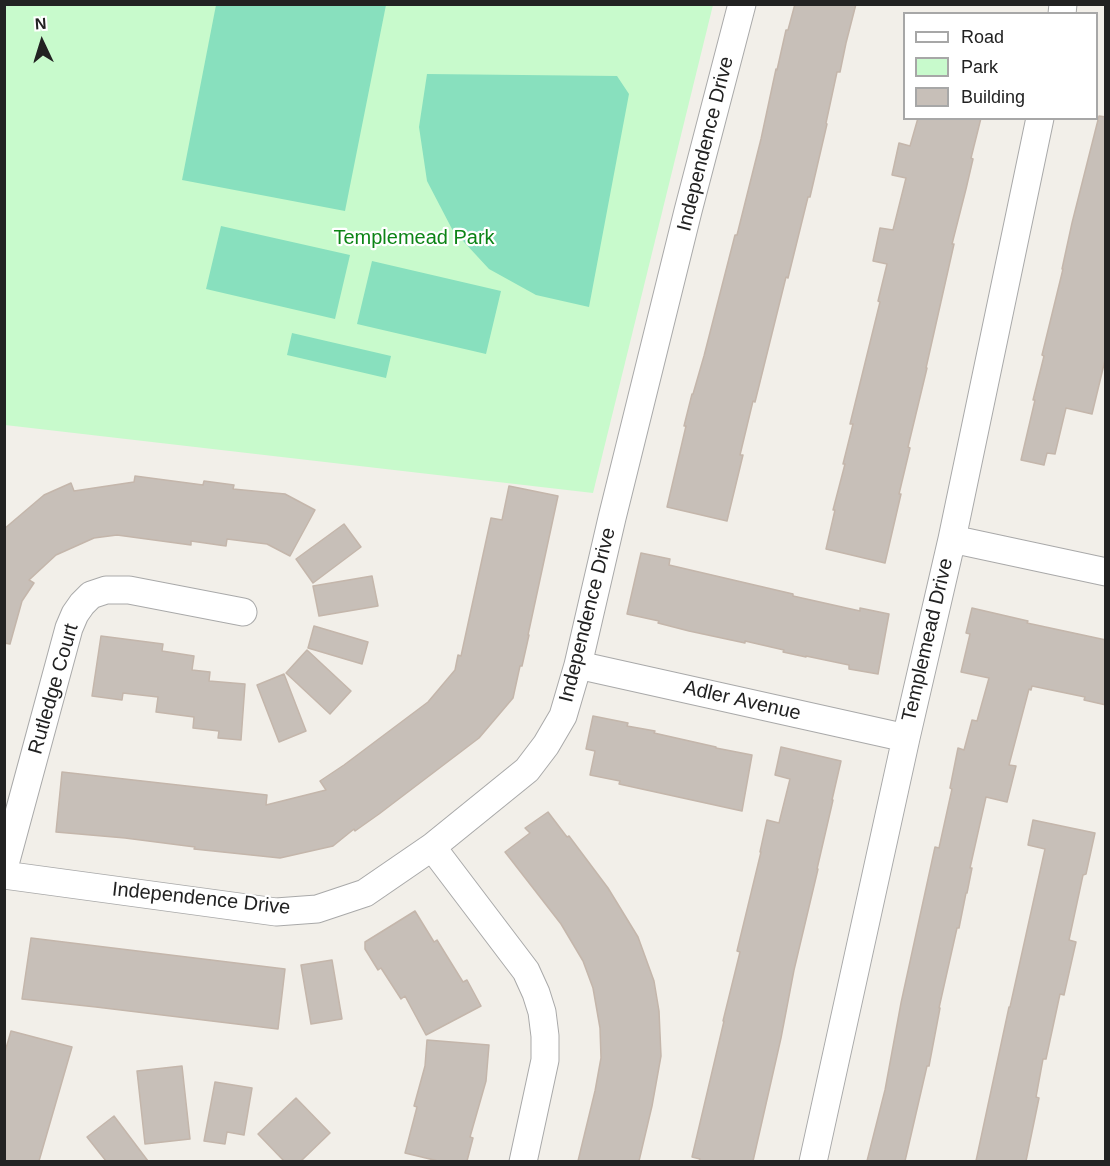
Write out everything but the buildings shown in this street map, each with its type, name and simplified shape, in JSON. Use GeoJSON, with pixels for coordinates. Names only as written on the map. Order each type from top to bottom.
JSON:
{"type":"FeatureCollection","features":[{"type":"Feature","properties":{"kind":"street","name":"Independence Drive"},"geometry":{"type":"LineString","coordinates":[[4,875],[276,912],[317,909],[365,893],[432,847],[527,770],[546,745],[563,716],[578,665],[612,518],[742,4]]}},
{"type":"Feature","properties":{"kind":"street","name":"Templemead Drive"},"geometry":{"type":"LineString","coordinates":[[813,1161],[952,539],[1040,120]]}},
{"type":"Feature","properties":{"kind":"street"},"geometry":{"type":"LineString","coordinates":[[952,539],[1106,572]]}},
{"type":"Feature","properties":{"kind":"street","name":"Rutledge Court"},"geometry":{"type":"LineString","coordinates":[[4,868],[69,628],[82,604],[91,595],[106,590],[129,590],[243,612]]}},
{"type":"Feature","properties":{"kind":"street","name":"Adler Avenue"},"geometry":{"type":"LineString","coordinates":[[578,665],[906,738]]}},
{"type":"Feature","properties":{"kind":"street"},"geometry":{"type":"LineString","coordinates":[[432,847],[526,971],[542,1012],[545,1060],[523,1161]]}},
{"type":"Feature","properties":{"kind":"green space","name":"Templemead Park"},"geometry":{"type":"Polygon","coordinates":[[[5,5],[713,5],[593,493],[5,425],[5,5]]]}},
{"type":"Feature","properties":{"kind":"green space"},"geometry":{"type":"Polygon","coordinates":[[[216,5],[386,5],[345,211],[182,180],[216,5]]]}},
{"type":"Feature","properties":{"kind":"green space"},"geometry":{"type":"Polygon","coordinates":[[[427,74],[617,76],[629,94],[589,307],[536,295],[489,269],[452,229],[427,181],[419,127],[427,74]]]}},
{"type":"Feature","properties":{"kind":"green space"},"geometry":{"type":"Polygon","coordinates":[[[221,226],[350,255],[335,319],[206,289],[221,226]]]}},
{"type":"Feature","properties":{"kind":"green space"},"geometry":{"type":"Polygon","coordinates":[[[372,261],[501,291],[486,354],[357,324],[372,261]]]}},
{"type":"Feature","properties":{"kind":"green space"},"geometry":{"type":"Polygon","coordinates":[[[292,333],[391,356],[386,378],[287,355],[292,333]]]}}]}
